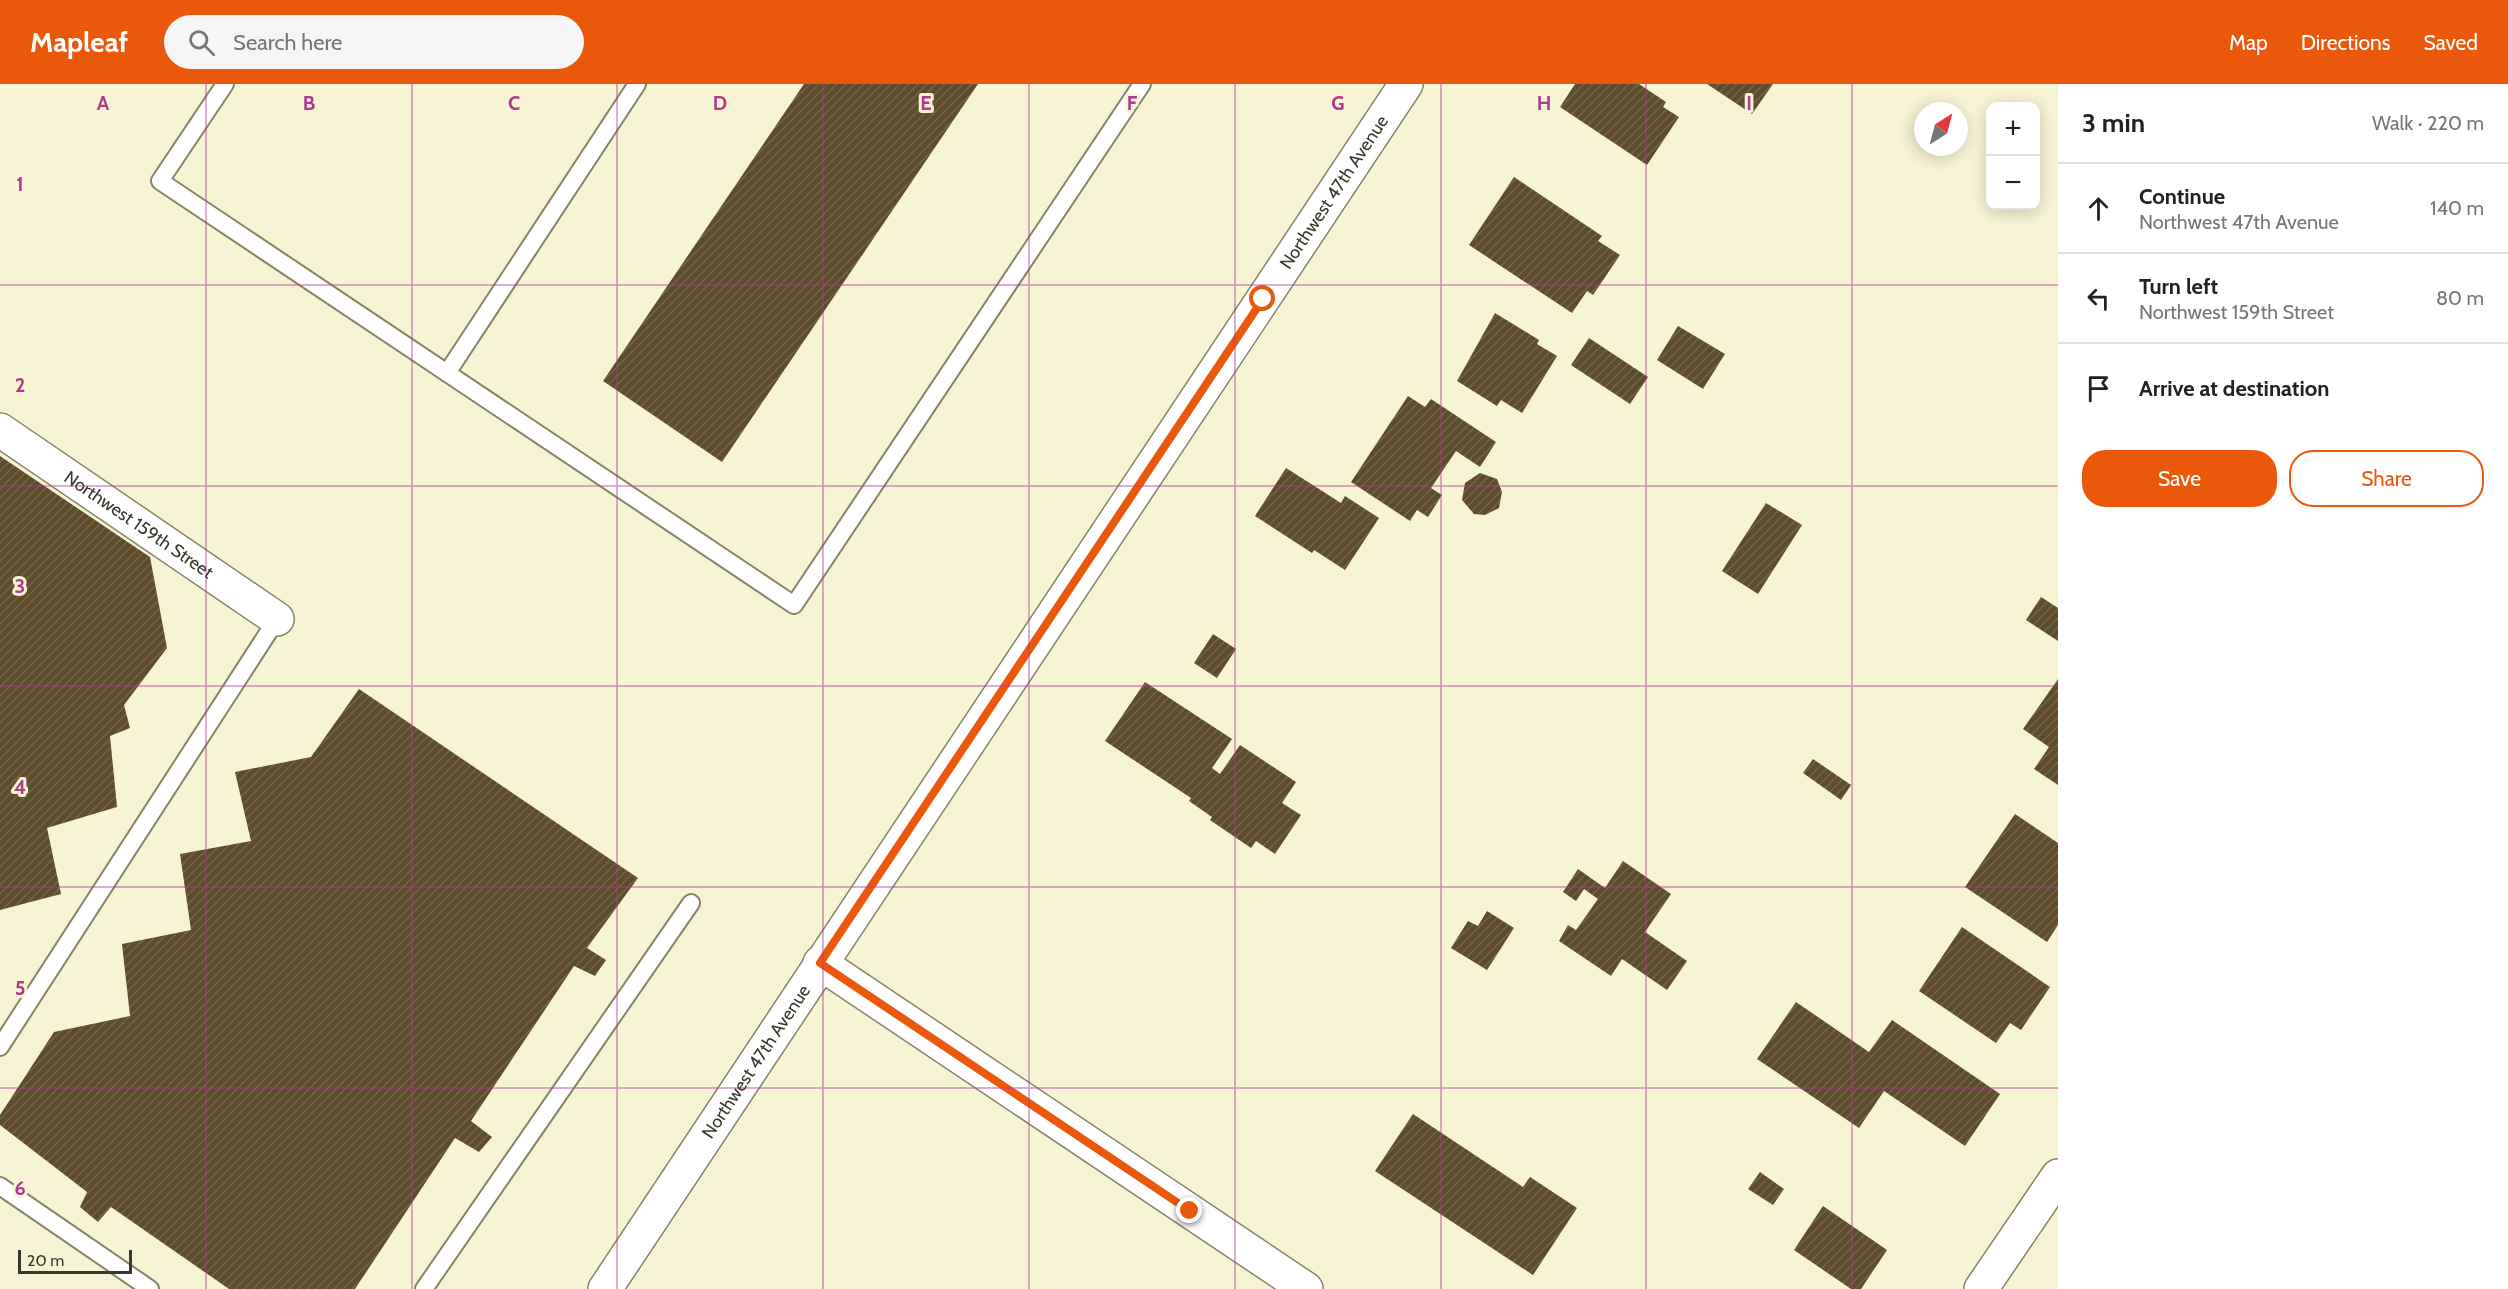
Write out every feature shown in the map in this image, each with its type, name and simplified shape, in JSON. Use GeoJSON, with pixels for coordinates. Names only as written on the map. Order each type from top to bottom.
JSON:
{"type":"FeatureCollection","features":[{"type":"Feature","properties":{"kind":"street","name":"Northwest 47th Avenue"},"geometry":{"type":"LineString","coordinates":[[605,1289],[1406,84]]}},
{"type":"Feature","properties":{"kind":"street","name":"Northwest 159th Street"},"geometry":{"type":"LineString","coordinates":[[0,430],[278,619]]}},
{"type":"Feature","properties":{"kind":"street"},"geometry":{"type":"LineString","coordinates":[[820,963],[1306,1289]]}},
{"type":"Feature","properties":{"kind":"street"},"geometry":{"type":"LineString","coordinates":[[1981,1289],[2058,1176]]}},
{"type":"Feature","properties":{"kind":"lane"},"geometry":{"type":"LineString","coordinates":[[225,84],[160,182],[794,605],[1142,84]]}},
{"type":"Feature","properties":{"kind":"lane"},"geometry":{"type":"LineString","coordinates":[[447,373],[637,84]]}},
{"type":"Feature","properties":{"kind":"lane"},"geometry":{"type":"LineString","coordinates":[[0,1047],[278,619]]}},
{"type":"Feature","properties":{"kind":"lane"},"geometry":{"type":"LineString","coordinates":[[424,1289],[690,903]]}},
{"type":"Feature","properties":{"kind":"lane"},"geometry":{"type":"LineString","coordinates":[[0,1186],[150,1289]]}},
{"type":"Feature","properties":{"kind":"building"},"geometry":{"type":"Polygon","coordinates":[[[804,84],[978,84],[722,462],[603,381],[804,84]]]}},
{"type":"Feature","properties":{"kind":"building"},"geometry":{"type":"Polygon","coordinates":[[[1575,84],[1639,84],[1666,102],[1663,107],[1679,117],[1647,165],[1560,107],[1575,84]]]}},
{"type":"Feature","properties":{"kind":"building"},"geometry":{"type":"Polygon","coordinates":[[[1707,84],[1773,84],[1752,114],[1707,84]]]}},
{"type":"Feature","properties":{"kind":"building"},"geometry":{"type":"Polygon","coordinates":[[[1514,177],[1602,236],[1598,241],[1620,255],[1593,295],[1587,291],[1572,313],[1469,245],[1514,177]]]}},
{"type":"Feature","properties":{"kind":"building"},"geometry":{"type":"Polygon","coordinates":[[[1495,313],[1539,340],[1537,344],[1557,356],[1522,413],[1501,400],[1497,406],[1457,381],[1495,313]]]}},
{"type":"Feature","properties":{"kind":"building"},"geometry":{"type":"Polygon","coordinates":[[[1678,326],[1725,354],[1703,389],[1657,360],[1678,326]]]}},
{"type":"Feature","properties":{"kind":"building"},"geometry":{"type":"Polygon","coordinates":[[[1589,338],[1648,377],[1630,404],[1571,365],[1589,338]]]}},
{"type":"Feature","properties":{"kind":"building"},"geometry":{"type":"Polygon","coordinates":[[[1408,396],[1425,407],[1431,399],[1496,442],[1480,467],[1456,451],[1431,488],[1442,495],[1428,517],[1417,510],[1410,521],[1351,482],[1408,396]]]}},
{"type":"Feature","properties":{"kind":"building"},"geometry":{"type":"Polygon","coordinates":[[[0,456],[150,557],[167,648],[124,705],[130,728],[110,736],[117,807],[47,828],[61,894],[0,910],[0,456]]]}},
{"type":"Feature","properties":{"kind":"building"},"geometry":{"type":"Polygon","coordinates":[[[1286,468],[1341,503],[1345,496],[1379,518],[1345,570],[1314,550],[1312,553],[1255,516],[1286,468]]]}},
{"type":"Feature","properties":{"kind":"building"},"geometry":{"type":"Polygon","coordinates":[[[1480,473],[1497,479],[1502,492],[1499,508],[1485,515],[1474,514],[1462,500],[1465,483],[1480,473]]]}},
{"type":"Feature","properties":{"kind":"building"},"geometry":{"type":"Polygon","coordinates":[[[1766,503],[1802,525],[1758,594],[1722,571],[1766,503]]]}},
{"type":"Feature","properties":{"kind":"building"},"geometry":{"type":"Polygon","coordinates":[[[2041,597],[2058,608],[2058,641],[2026,620],[2041,597]]]}},
{"type":"Feature","properties":{"kind":"building"},"geometry":{"type":"Polygon","coordinates":[[[1213,634],[1236,649],[1217,678],[1194,663],[1213,634]]]}},
{"type":"Feature","properties":{"kind":"building"},"geometry":{"type":"Polygon","coordinates":[[[2058,679],[2058,785],[2034,769],[2049,747],[2023,729],[2058,679]]]}},
{"type":"Feature","properties":{"kind":"building"},"geometry":{"type":"Polygon","coordinates":[[[1145,682],[1232,739],[1212,768],[1220,774],[1240,745],[1296,782],[1282,803],[1301,815],[1275,854],[1256,841],[1251,848],[1210,820],[1212,817],[1189,801],[1191,798],[1105,741],[1145,682]]]}},
{"type":"Feature","properties":{"kind":"building"},"geometry":{"type":"Polygon","coordinates":[[[359,689],[638,878],[587,948],[606,960],[595,976],[574,966],[471,1121],[492,1137],[479,1152],[455,1138],[355,1289],[229,1289],[111,1207],[98,1222],[80,1207],[87,1192],[0,1125],[0,1115],[54,1032],[130,1016],[122,944],[191,930],[180,854],[251,841],[235,772],[311,757],[359,689]]]}},
{"type":"Feature","properties":{"kind":"building"},"geometry":{"type":"Polygon","coordinates":[[[1813,759],[1851,785],[1841,800],[1803,773],[1813,759]]]}},
{"type":"Feature","properties":{"kind":"building"},"geometry":{"type":"Polygon","coordinates":[[[2015,814],[2058,843],[2058,925],[2047,942],[1965,887],[2015,814]]]}},
{"type":"Feature","properties":{"kind":"building"},"geometry":{"type":"Polygon","coordinates":[[[1623,861],[1671,894],[1645,932],[1687,961],[1667,990],[1622,959],[1611,976],[1559,941],[1568,925],[1576,930],[1598,899],[1584,889],[1576,901],[1563,892],[1578,869],[1605,888],[1623,861]]]}},
{"type":"Feature","properties":{"kind":"building"},"geometry":{"type":"Polygon","coordinates":[[[1487,911],[1514,928],[1487,970],[1451,948],[1468,921],[1478,926],[1487,911]]]}},
{"type":"Feature","properties":{"kind":"building"},"geometry":{"type":"Polygon","coordinates":[[[1962,927],[2050,987],[2021,1030],[2010,1023],[1996,1043],[1919,991],[1962,927]]]}},
{"type":"Feature","properties":{"kind":"building"},"geometry":{"type":"Polygon","coordinates":[[[1796,1002],[1869,1052],[1892,1020],[2000,1094],[1965,1146],[1884,1091],[1859,1128],[1757,1059],[1796,1002]]]}},
{"type":"Feature","properties":{"kind":"building"},"geometry":{"type":"Polygon","coordinates":[[[1413,1114],[1523,1187],[1530,1177],[1577,1208],[1533,1275],[1375,1171],[1413,1114]]]}},
{"type":"Feature","properties":{"kind":"building"},"geometry":{"type":"Polygon","coordinates":[[[1760,1172],[1784,1189],[1773,1205],[1748,1189],[1760,1172]]]}},
{"type":"Feature","properties":{"kind":"building"},"geometry":{"type":"Polygon","coordinates":[[[1823,1206],[1887,1250],[1861,1289],[1851,1289],[1794,1250],[1823,1206]]]}},
{"type":"Feature","properties":{"kind":"route"},"geometry":{"type":"LineString","coordinates":[[1190,1211],[820,963],[1263,299]]}}]}
